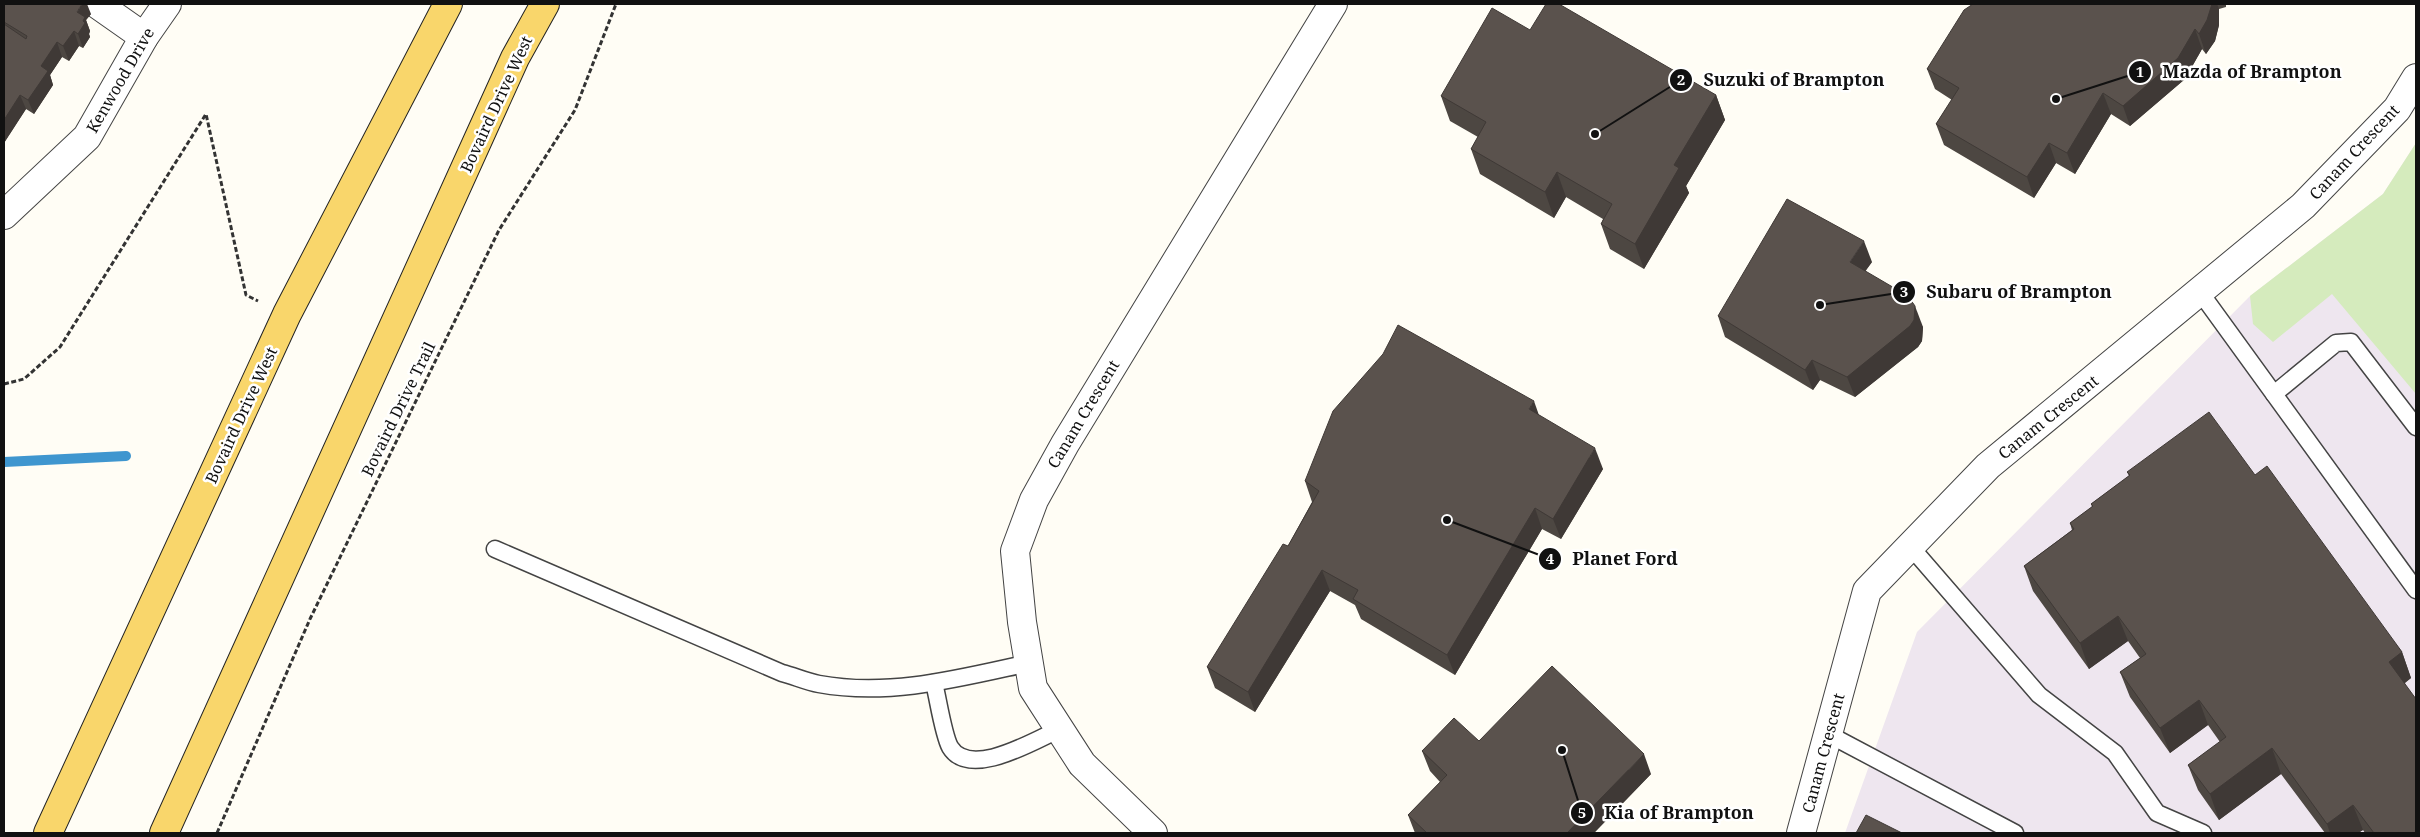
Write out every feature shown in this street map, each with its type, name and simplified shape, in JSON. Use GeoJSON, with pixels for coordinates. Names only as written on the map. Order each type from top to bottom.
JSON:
{"type":"FeatureCollection","features":[{"type":"Feature","properties":{"kind":"main road","name":"Bovaird Drive West"},"geometry":{"type":"LineString","coordinates":[[48,833],[287,314],[448,4]]}},
{"type":"Feature","properties":{"kind":"main road","name":"Bovaird Drive West"},"geometry":{"type":"LineString","coordinates":[[164,833],[515,58],[545,4]]}},
{"type":"Feature","properties":{"kind":"street"},"geometry":{"type":"LineString","coordinates":[[97,4],[144,37]]}},
{"type":"Feature","properties":{"kind":"street","name":"Kenwood Drive"},"geometry":{"type":"LineString","coordinates":[[4,214],[87,137],[144,37],[166,4]]}},
{"type":"Feature","properties":{"kind":"street","name":"Canam Crescent"},"geometry":{"type":"LineString","coordinates":[[1153,833],[1082,764],[1033,688],[1022,622],[1015,551],[1034,500],[1064,444],[1333,4]]}},
{"type":"Feature","properties":{"kind":"street","name":"Canam Crescent"},"geometry":{"type":"LineString","coordinates":[[1801,833],[1867,591],[1988,466],[2303,206],[2397,109],[2416,78]]}},
{"type":"Feature","properties":{"kind":"lane"},"geometry":{"type":"LineString","coordinates":[[2200,292],[2416,590]]}},
{"type":"Feature","properties":{"kind":"lane"},"geometry":{"type":"LineString","coordinates":[[2274,394],[2336,343],[2351,342],[2416,427]]}},
{"type":"Feature","properties":{"kind":"lane"},"geometry":{"type":"LineString","coordinates":[[1910,546],[2040,695],[2115,753],[2157,812],[2203,833]]}},
{"type":"Feature","properties":{"kind":"lane"},"geometry":{"type":"LineString","coordinates":[[495,549],[782,673],[818,684],[860,688],[904,687],[1029,663]]}},
{"type":"Feature","properties":{"kind":"lane"},"geometry":{"type":"LineString","coordinates":[[934,682],[950,746],[956,754],[967,759],[995,758],[1060,729]]}},
{"type":"Feature","properties":{"kind":"lane"},"geometry":{"type":"LineString","coordinates":[[1828,734],[2015,833]]}},
{"type":"Feature","properties":{"kind":"path","name":"Bovaird Drive Trail"},"geometry":{"type":"LineString","coordinates":[[217,833],[310,619],[499,230],[575,110],[616,4]]}},
{"type":"Feature","properties":{"kind":"path"},"geometry":{"type":"LineString","coordinates":[[4,384],[24,378],[60,347],[206,114],[246,295],[287,314]]}},
{"type":"Feature","properties":{"kind":"shaded area"},"geometry":{"type":"Polygon","coordinates":[[[2416,143],[2416,833],[1845,833],[1917,632],[2250,296],[2383,194],[2416,143]]]}},
{"type":"Feature","properties":{"kind":"green space"},"geometry":{"type":"Polygon","coordinates":[[[2416,143],[2416,394],[2332,294],[2273,342],[2253,324],[2250,296],[2383,194],[2416,143]]]}},
{"type":"Feature","properties":{"kind":"building"},"geometry":{"type":"Polygon","coordinates":[[[5,4],[82,4],[77,12],[85,17],[83,21],[85,23],[78,34],[74,31],[63,46],[57,42],[41,66],[48,71],[28,100],[20,95],[4,120],[4,24],[26,39],[27,36],[4,22],[5,4]]]}},
{"type":"Feature","properties":{"kind":"building"},"geometry":{"type":"Polygon","coordinates":[[[1546,4],[1559,4],[1716,95],[1674,165],[1679,168],[1635,244],[1601,224],[1612,204],[1557,172],[1545,192],[1471,149],[1486,122],[1441,96],[1492,8],[1530,30],[1546,4]]]}},
{"type":"Feature","properties":{"kind":"building"},"geometry":{"type":"Polygon","coordinates":[[[1973,4],[2212,4],[2207,20],[2199,34],[2195,29],[2178,58],[2123,106],[2103,93],[2067,153],[2049,143],[2027,177],[1936,124],[1959,88],[1927,69],[1964,10],[1973,4]]]}},
{"type":"Feature","properties":{"kind":"building"},"geometry":{"type":"Polygon","coordinates":[[[1787,199],[1864,241],[1850,262],[1908,296],[1915,306],[1914,320],[1910,326],[1847,377],[1812,360],[1805,370],[1718,316],[1787,199]]]}},
{"type":"Feature","properties":{"kind":"building"},"geometry":{"type":"Polygon","coordinates":[[[1398,325],[1534,401],[1529,409],[1595,448],[1553,519],[1535,508],[1447,655],[1353,599],[1358,590],[1322,570],[1248,692],[1207,667],[1283,544],[1288,546],[1319,491],[1305,481],[1333,411],[1383,354],[1398,325]]]}},
{"type":"Feature","properties":{"kind":"building"},"geometry":{"type":"Polygon","coordinates":[[[2209,412],[2255,475],[2267,466],[2402,652],[2389,662],[2416,699],[2416,833],[2374,833],[2353,805],[2327,824],[2272,748],[2210,794],[2188,765],[2226,737],[2199,700],[2160,728],[2120,672],[2146,654],[2118,616],[2080,643],[2024,566],[2074,529],[2070,523],[2093,506],[2091,504],[2130,475],[2127,472],[2209,412]]]}},
{"type":"Feature","properties":{"kind":"building"},"geometry":{"type":"Polygon","coordinates":[[[1552,666],[1644,754],[1567,833],[1427,833],[1408,815],[1447,775],[1422,751],[1454,718],[1479,741],[1552,666]]]}},
{"type":"Feature","properties":{"kind":"building"},"geometry":{"type":"Polygon","coordinates":[[[1866,815],[1902,833],[1856,833],[1866,815]]]}},
{"type":"Feature","properties":{"kind":"waterway"},"geometry":{"type":"LineString","coordinates":[[4,462],[126,456]]}},
{"type":"Feature","properties":{"kind":"place","name":"Mazda of Brampton"},"geometry":{"type":"Point","coordinates":[2056,99]}},
{"type":"Feature","properties":{"kind":"place","name":"Suzuki of Brampton"},"geometry":{"type":"Point","coordinates":[1595,134]}},
{"type":"Feature","properties":{"kind":"place","name":"Subaru of Brampton"},"geometry":{"type":"Point","coordinates":[1820,305]}},
{"type":"Feature","properties":{"kind":"place","name":"Planet Ford"},"geometry":{"type":"Point","coordinates":[1447,520]}},
{"type":"Feature","properties":{"kind":"place","name":"Kia of Brampton"},"geometry":{"type":"Point","coordinates":[1562,750]}}]}
